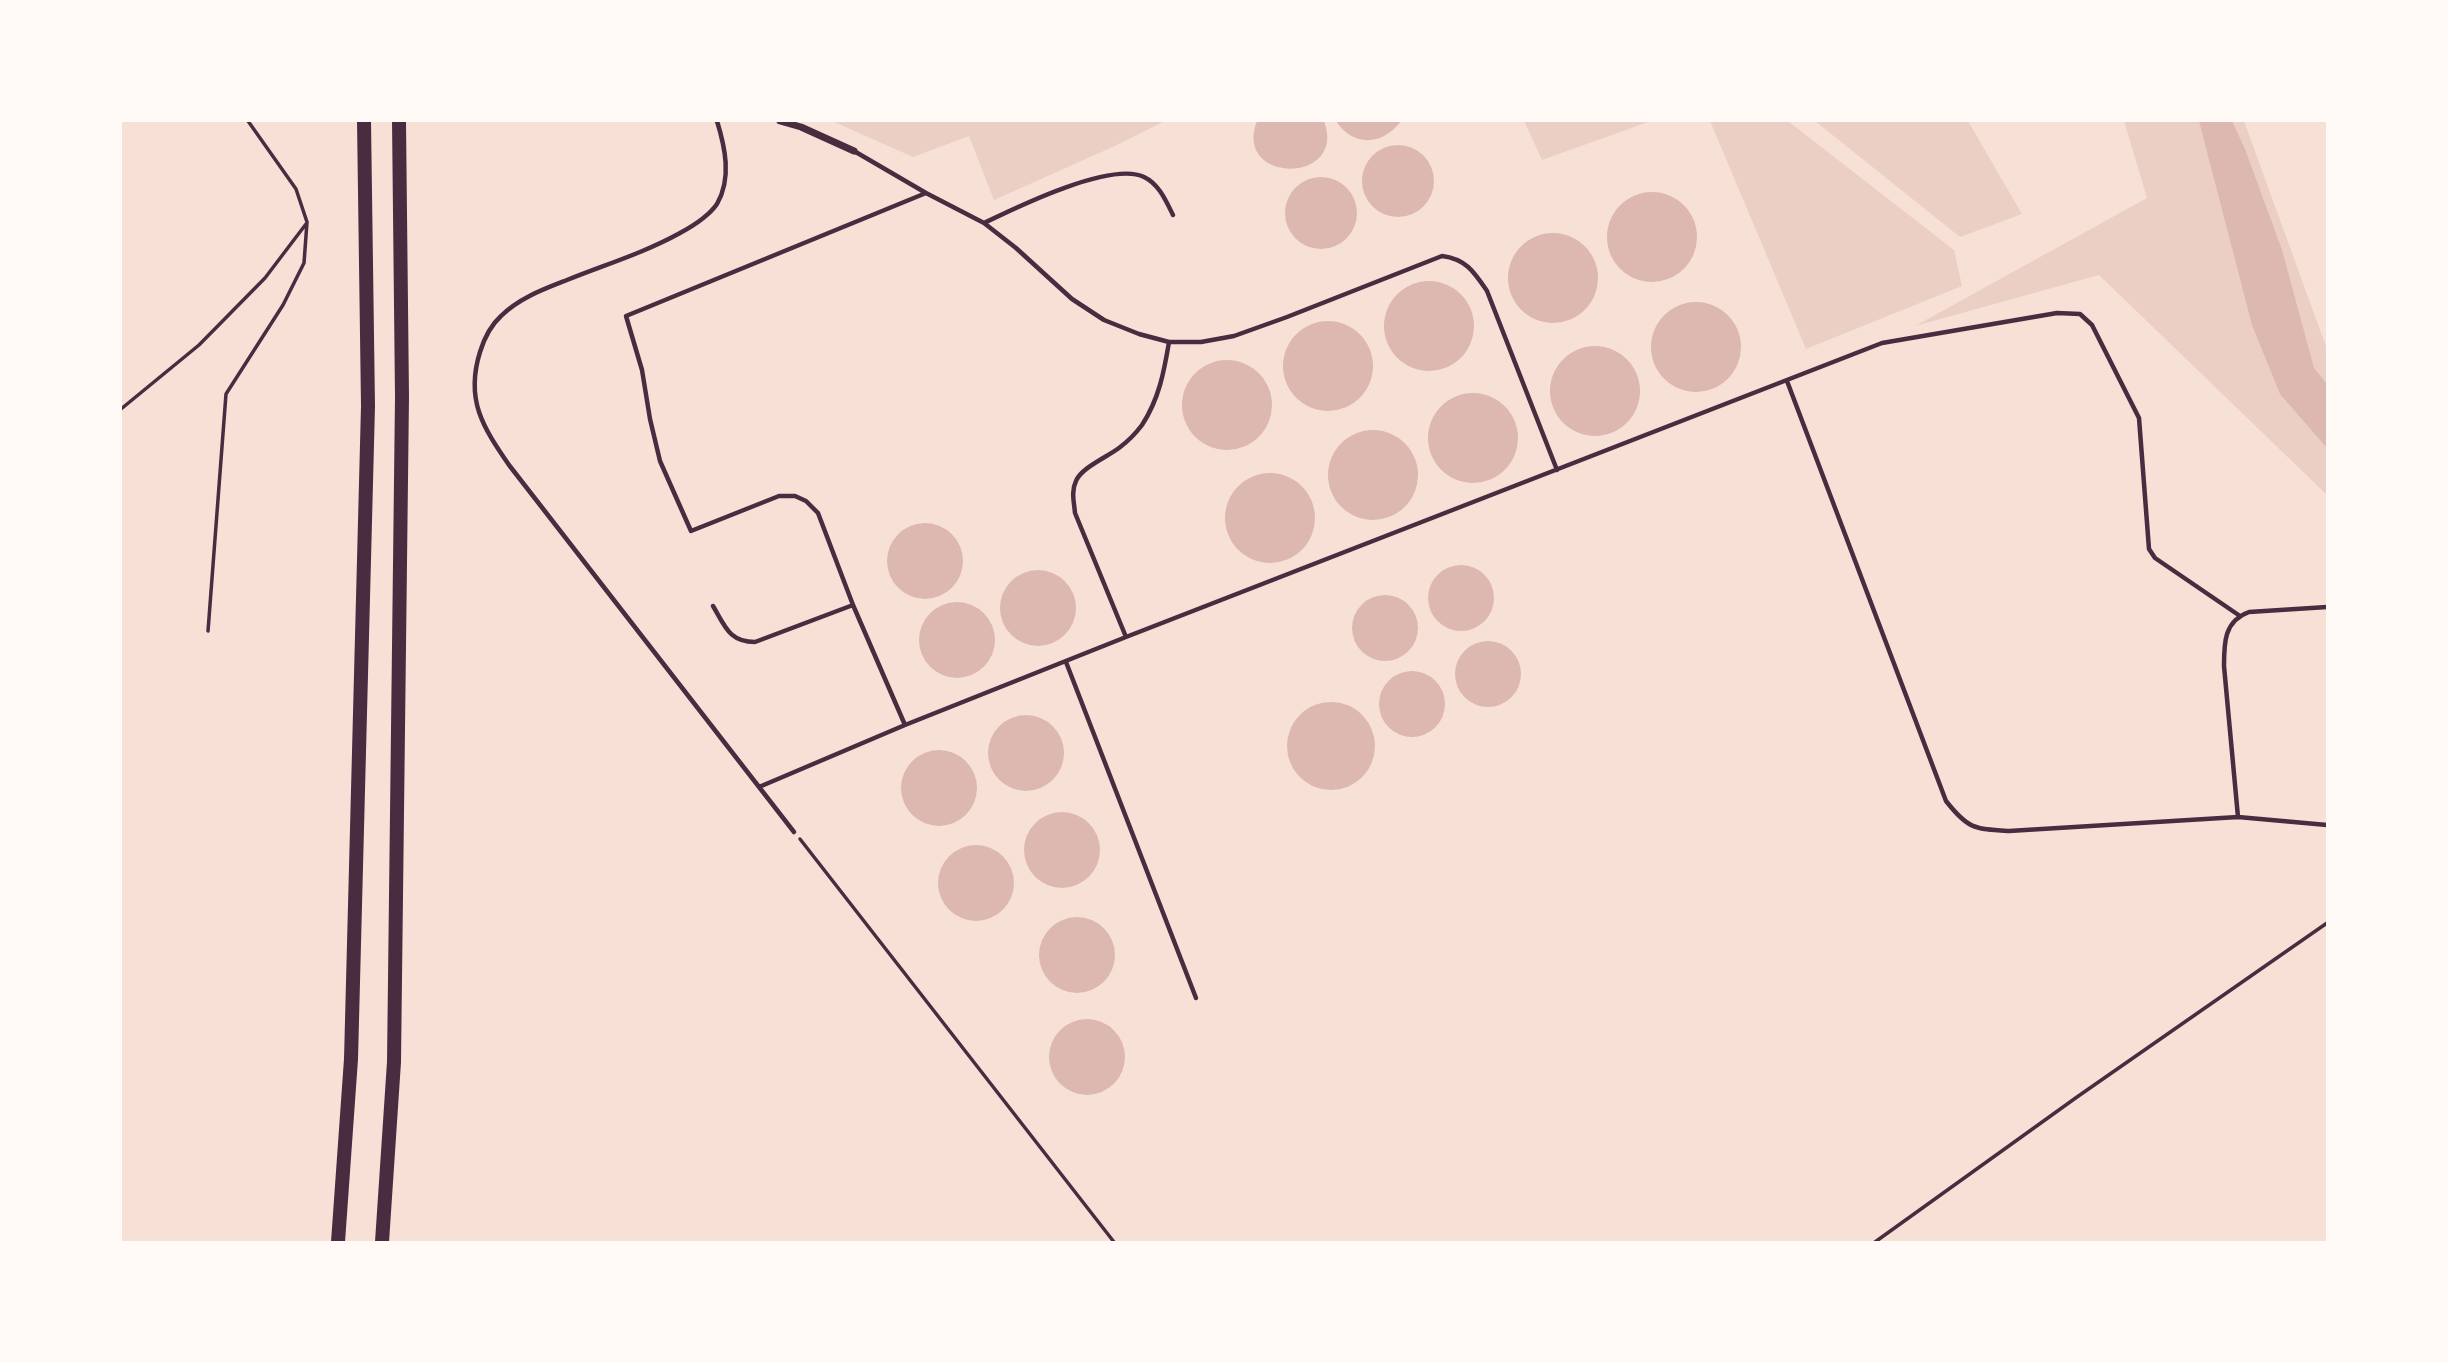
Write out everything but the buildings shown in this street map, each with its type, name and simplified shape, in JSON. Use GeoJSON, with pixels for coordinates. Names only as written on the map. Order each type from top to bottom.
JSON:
{"type":"FeatureCollection","features":[{"type":"Feature","properties":{"kind":"highway"},"geometry":{"type":"LineString","coordinates":[[338,1242],[351,1059],[369,406],[364,121]]}},
{"type":"Feature","properties":{"kind":"highway"},"geometry":{"type":"LineString","coordinates":[[382,1242],[394,1062],[402,397],[399,121]]}},
{"type":"Feature","properties":{"kind":"street"},"geometry":{"type":"LineString","coordinates":[[780,121],[801,127],[854,151]]}},
{"type":"Feature","properties":{"kind":"lane"},"geometry":{"type":"LineString","coordinates":[[717,121],[725,148],[726,175],[717,203],[699,222],[666,241],[532,294],[501,316],[484,339],[481,348],[475,367],[475,398],[485,430],[509,465],[794,832]]}},
{"type":"Feature","properties":{"kind":"lane"},"geometry":{"type":"LineString","coordinates":[[854,151],[984,223],[1016,247],[1072,299],[1104,320],[1169,342],[1201,342],[1234,336],[1441,256],[1457,258],[1472,269],[1487,291],[1557,470]]}},
{"type":"Feature","properties":{"kind":"lane"},"geometry":{"type":"LineString","coordinates":[[984,223],[1065,188],[1118,173],[1132,173],[1152,181],[1173,215]]}},
{"type":"Feature","properties":{"kind":"lane"},"geometry":{"type":"LineString","coordinates":[[905,725],[853,605],[818,513],[806,501],[794,496],[779,496],[691,531],[660,461],[642,370],[626,316],[926,193]]}},
{"type":"Feature","properties":{"kind":"lane"},"geometry":{"type":"LineString","coordinates":[[759,787],[905,725],[1126,637],[1882,343],[2057,313],[2080,314],[2092,325],[2139,418],[2149,549],[2155,558],[2240,616]]}},
{"type":"Feature","properties":{"kind":"lane"},"geometry":{"type":"LineString","coordinates":[[1126,637],[1075,513],[1075,482],[1081,472],[1122,446],[1140,427],[1154,405],[1169,342]]}},
{"type":"Feature","properties":{"kind":"lane"},"geometry":{"type":"LineString","coordinates":[[1787,382],[1946,801],[1962,822],[1982,830],[2009,831],[2238,817],[2327,825]]}},
{"type":"Feature","properties":{"kind":"lane"},"geometry":{"type":"LineString","coordinates":[[713,606],[730,634],[742,642],[755,642],[853,605]]}},
{"type":"Feature","properties":{"kind":"lane"},"geometry":{"type":"LineString","coordinates":[[2238,817],[2224,642],[2230,626],[2240,616],[2249,612],[2327,607]]}},
{"type":"Feature","properties":{"kind":"lane"},"geometry":{"type":"LineString","coordinates":[[1066,662],[1196,998]]}},
{"type":"Feature","properties":{"kind":"path"},"geometry":{"type":"LineString","coordinates":[[208,631],[226,394],[283,305],[304,263],[307,222],[296,189],[248,121]]}},
{"type":"Feature","properties":{"kind":"path"},"geometry":{"type":"LineString","coordinates":[[121,409],[209,335],[265,278],[307,222]]}},
{"type":"Feature","properties":{"kind":"path"},"geometry":{"type":"LineString","coordinates":[[794,832],[1114,1242]]}},
{"type":"Feature","properties":{"kind":"path"},"geometry":{"type":"LineString","coordinates":[[1875,1242],[2327,923]]}},
{"type":"Feature","properties":{"kind":"shaded area"},"geometry":{"type":"Polygon","coordinates":[[[832,121],[1165,121],[994,200],[969,136],[913,157],[832,121]]]}},
{"type":"Feature","properties":{"kind":"shaded area"},"geometry":{"type":"Polygon","coordinates":[[[1257,121],[1324,121],[1327,142],[1320,157],[1307,166],[1290,169],[1274,166],[1260,157],[1254,142],[1257,121]]]}},
{"type":"Feature","properties":{"kind":"shaded area"},"geometry":{"type":"Polygon","coordinates":[[[1336,121],[1401,121],[1386,135],[1368,140],[1351,135],[1336,121]]]}},
{"type":"Feature","properties":{"kind":"shaded area"},"geometry":{"type":"Polygon","coordinates":[[[1524,121],[1651,121],[1542,160],[1524,121]]]}},
{"type":"Feature","properties":{"kind":"shaded area"},"geometry":{"type":"Polygon","coordinates":[[[1710,121],[1788,121],[1954,250],[1962,286],[1806,349],[1710,121]]]}},
{"type":"Feature","properties":{"kind":"shaded area"},"geometry":{"type":"Polygon","coordinates":[[[1815,121],[1968,121],[2022,214],[1960,237],[1815,121]]]}},
{"type":"Feature","properties":{"kind":"shaded area"},"geometry":{"type":"Polygon","coordinates":[[[2124,121],[2244,121],[2327,349],[2327,495],[2099,275],[1915,326],[2147,198],[2124,121]]]}},
{"type":"Feature","properties":{"kind":"shaded area"},"geometry":{"type":"Polygon","coordinates":[[[2199,121],[2232,121],[2245,149],[2282,250],[2314,368],[2327,384],[2327,448],[2280,394],[2252,325],[2199,121]]]}},
{"type":"Feature","properties":{"kind":"shaded area"},"geometry":{"type":"Polygon","coordinates":[[[1398,145],[1418,151],[1428,161],[1434,181],[1428,201],[1418,211],[1398,217],[1378,211],[1368,201],[1362,181],[1368,161],[1378,151],[1398,145]]]}},
{"type":"Feature","properties":{"kind":"shaded area"},"geometry":{"type":"Polygon","coordinates":[[[1321,177],[1341,183],[1351,193],[1357,213],[1351,233],[1341,243],[1321,249],[1301,243],[1291,233],[1285,213],[1291,193],[1301,183],[1321,177]]]}},
{"type":"Feature","properties":{"kind":"shaded area"},"geometry":{"type":"Polygon","coordinates":[[[1652,192],[1669,196],[1684,205],[1693,220],[1697,237],[1693,254],[1684,269],[1669,278],[1652,282],[1635,278],[1620,269],[1611,254],[1607,237],[1611,220],[1620,205],[1635,196],[1652,192]]]}},
{"type":"Feature","properties":{"kind":"shaded area"},"geometry":{"type":"Polygon","coordinates":[[[1553,233],[1570,237],[1585,246],[1594,261],[1598,278],[1594,295],[1585,310],[1570,319],[1553,323],[1536,319],[1521,310],[1512,295],[1508,278],[1512,261],[1521,246],[1536,237],[1553,233]]]}},
{"type":"Feature","properties":{"kind":"shaded area"},"geometry":{"type":"Polygon","coordinates":[[[1429,281],[1446,284],[1461,294],[1471,309],[1474,326],[1471,343],[1461,358],[1446,368],[1429,371],[1412,368],[1397,358],[1387,343],[1384,326],[1387,309],[1397,294],[1412,284],[1429,281]]]}},
{"type":"Feature","properties":{"kind":"shaded area"},"geometry":{"type":"Polygon","coordinates":[[[1696,302],[1713,306],[1728,315],[1737,330],[1741,347],[1737,364],[1728,379],[1713,388],[1696,392],[1679,388],[1664,379],[1655,364],[1651,347],[1655,330],[1664,315],[1679,306],[1696,302]]]}},
{"type":"Feature","properties":{"kind":"shaded area"},"geometry":{"type":"Polygon","coordinates":[[[1328,321],[1345,325],[1360,334],[1369,349],[1373,366],[1369,383],[1360,398],[1345,407],[1328,411],[1311,407],[1296,398],[1287,383],[1283,366],[1287,349],[1296,334],[1311,325],[1328,321]]]}},
{"type":"Feature","properties":{"kind":"shaded area"},"geometry":{"type":"Polygon","coordinates":[[[1595,346],[1612,350],[1627,359],[1636,374],[1640,391],[1636,408],[1627,423],[1612,432],[1595,436],[1578,432],[1563,423],[1554,408],[1550,391],[1554,374],[1563,359],[1578,350],[1595,346]]]}},
{"type":"Feature","properties":{"kind":"shaded area"},"geometry":{"type":"Polygon","coordinates":[[[1227,360],[1244,364],[1259,373],[1268,388],[1272,405],[1268,422],[1259,437],[1244,446],[1227,450],[1210,446],[1195,437],[1186,422],[1182,405],[1186,388],[1195,373],[1210,364],[1227,360]]]}},
{"type":"Feature","properties":{"kind":"shaded area"},"geometry":{"type":"Polygon","coordinates":[[[1473,393],[1490,397],[1505,406],[1514,421],[1518,438],[1514,455],[1505,470],[1490,479],[1473,483],[1456,479],[1441,470],[1432,455],[1428,438],[1432,421],[1441,406],[1456,397],[1473,393]]]}},
{"type":"Feature","properties":{"kind":"shaded area"},"geometry":{"type":"Polygon","coordinates":[[[1373,430],[1390,434],[1405,443],[1414,458],[1418,475],[1414,492],[1405,507],[1390,516],[1373,520],[1356,516],[1341,507],[1332,492],[1328,475],[1332,458],[1341,443],[1356,434],[1373,430]]]}},
{"type":"Feature","properties":{"kind":"shaded area"},"geometry":{"type":"Polygon","coordinates":[[[1270,473],[1287,477],[1302,486],[1311,501],[1315,518],[1311,535],[1302,550],[1287,559],[1270,563],[1253,559],[1238,550],[1229,535],[1225,518],[1229,501],[1238,486],[1253,477],[1270,473]]]}},
{"type":"Feature","properties":{"kind":"shaded area"},"geometry":{"type":"Polygon","coordinates":[[[925,523],[940,526],[952,534],[960,546],[963,561],[960,576],[952,588],[940,596],[925,599],[910,596],[898,588],[890,576],[887,561],[890,546],[898,534],[910,526],[925,523]]]}},
{"type":"Feature","properties":{"kind":"shaded area"},"geometry":{"type":"Polygon","coordinates":[[[1455,565],[1467,565],[1479,570],[1489,580],[1494,598],[1492,611],[1479,626],[1467,631],[1455,631],[1443,626],[1433,616],[1428,604],[1428,592],[1433,580],[1443,570],[1455,565]]]}},
{"type":"Feature","properties":{"kind":"shaded area"},"geometry":{"type":"Polygon","coordinates":[[[1038,570],[1053,573],[1065,581],[1073,593],[1076,608],[1073,623],[1065,635],[1053,643],[1038,646],[1023,643],[1011,635],[1003,623],[1000,608],[1003,593],[1011,581],[1023,573],[1038,570]]]}},
{"type":"Feature","properties":{"kind":"shaded area"},"geometry":{"type":"Polygon","coordinates":[[[1379,595],[1391,595],[1403,600],[1413,610],[1418,628],[1416,641],[1403,656],[1391,661],[1379,661],[1367,656],[1357,646],[1352,634],[1352,622],[1357,610],[1367,600],[1379,595]]]}},
{"type":"Feature","properties":{"kind":"shaded area"},"geometry":{"type":"Polygon","coordinates":[[[957,602],[972,605],[984,613],[992,625],[995,640],[992,655],[984,667],[972,675],[957,678],[942,675],[930,667],[922,655],[919,640],[922,625],[930,613],[942,605],[957,602]]]}},
{"type":"Feature","properties":{"kind":"shaded area"},"geometry":{"type":"Polygon","coordinates":[[[1494,641],[1512,650],[1519,661],[1519,687],[1512,698],[1501,705],[1482,707],[1464,698],[1457,687],[1455,668],[1464,650],[1475,643],[1494,641]]]}},
{"type":"Feature","properties":{"kind":"shaded area"},"geometry":{"type":"Polygon","coordinates":[[[1418,671],[1436,680],[1443,691],[1443,717],[1436,728],[1425,735],[1406,737],[1388,728],[1381,717],[1379,698],[1388,680],[1399,673],[1418,671]]]}},
{"type":"Feature","properties":{"kind":"shaded area"},"geometry":{"type":"Polygon","coordinates":[[[1331,702],[1356,709],[1368,721],[1375,746],[1368,771],[1356,783],[1331,790],[1306,783],[1294,771],[1287,746],[1294,721],[1306,709],[1331,702]]]}},
{"type":"Feature","properties":{"kind":"shaded area"},"geometry":{"type":"Polygon","coordinates":[[[1026,715],[1041,718],[1053,726],[1061,738],[1064,753],[1061,768],[1053,780],[1041,788],[1026,791],[1011,788],[999,780],[991,768],[988,753],[991,738],[999,726],[1011,718],[1026,715]]]}},
{"type":"Feature","properties":{"kind":"shaded area"},"geometry":{"type":"Polygon","coordinates":[[[939,750],[954,753],[966,761],[974,773],[977,788],[974,803],[966,815],[954,823],[939,826],[924,823],[912,815],[904,803],[901,788],[904,773],[912,761],[924,753],[939,750]]]}},
{"type":"Feature","properties":{"kind":"shaded area"},"geometry":{"type":"Polygon","coordinates":[[[1062,812],[1077,815],[1089,823],[1097,835],[1100,850],[1097,865],[1089,877],[1077,885],[1062,888],[1047,885],[1035,877],[1027,865],[1024,850],[1027,835],[1035,823],[1047,815],[1062,812]]]}},
{"type":"Feature","properties":{"kind":"shaded area"},"geometry":{"type":"Polygon","coordinates":[[[976,845],[991,848],[1003,856],[1011,868],[1014,883],[1011,898],[1003,910],[991,918],[976,921],[961,918],[949,910],[941,898],[938,883],[941,868],[949,856],[961,848],[976,845]]]}},
{"type":"Feature","properties":{"kind":"shaded area"},"geometry":{"type":"Polygon","coordinates":[[[1077,917],[1092,920],[1104,928],[1112,940],[1115,955],[1112,970],[1104,982],[1092,990],[1077,993],[1062,990],[1050,982],[1042,970],[1039,955],[1042,940],[1050,928],[1062,920],[1077,917]]]}},
{"type":"Feature","properties":{"kind":"shaded area"},"geometry":{"type":"Polygon","coordinates":[[[1087,1019],[1102,1022],[1114,1030],[1122,1042],[1125,1057],[1122,1072],[1114,1084],[1102,1092],[1087,1095],[1072,1092],[1060,1084],[1052,1072],[1049,1057],[1052,1042],[1060,1030],[1072,1022],[1087,1019]]]}}]}
